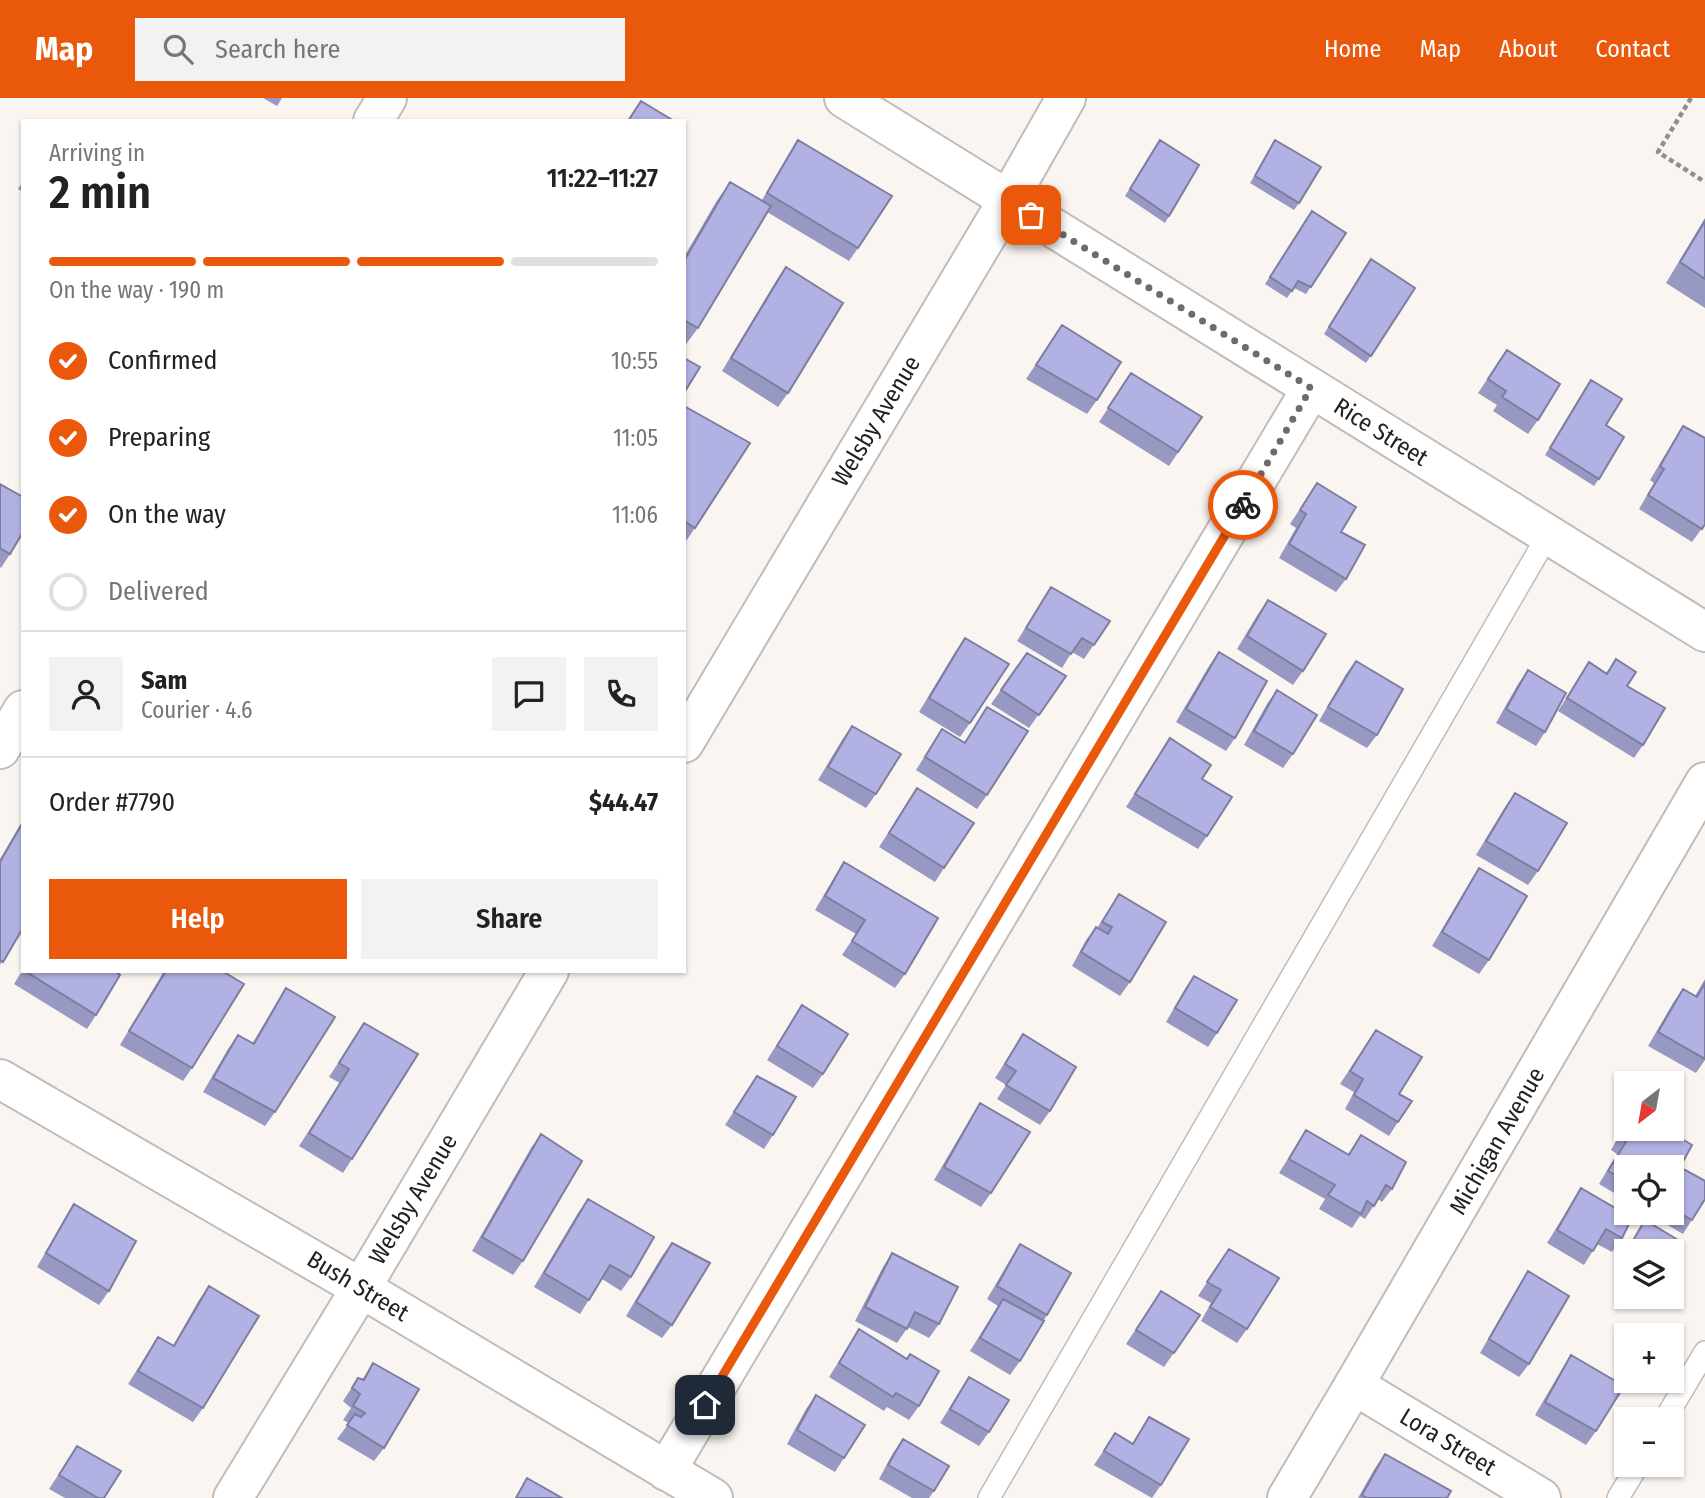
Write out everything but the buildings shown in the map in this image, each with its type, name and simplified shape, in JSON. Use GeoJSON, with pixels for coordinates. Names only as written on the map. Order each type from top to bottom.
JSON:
{"type":"FeatureCollection","features":[{"type":"Feature","properties":{"kind":"street"},"geometry":{"type":"LineString","coordinates":[[374,119],[387,98]]}},
{"type":"Feature","properties":{"kind":"street","name":"Rice Street"},"geometry":{"type":"LineString","coordinates":[[844,98],[1705,632]]}},
{"type":"Feature","properties":{"kind":"street","name":"Welsby Avenue"},"geometry":{"type":"LineString","coordinates":[[686,740],[1066,98]]}},
{"type":"Feature","properties":{"kind":"street"},"geometry":{"type":"LineString","coordinates":[[666,1471],[1311,388]]}},
{"type":"Feature","properties":{"kind":"street"},"geometry":{"type":"LineString","coordinates":[[0,749],[21,713]]}},
{"type":"Feature","properties":{"kind":"street","name":"Michigan Avenue"},"geometry":{"type":"LineString","coordinates":[[1286,1498],[1705,782]]}},
{"type":"Feature","properties":{"kind":"street","name":"Welsby Avenue"},"geometry":{"type":"LineString","coordinates":[[233,1498],[548,973]]}},
{"type":"Feature","properties":{"kind":"street","name":"Bush Street"},"geometry":{"type":"LineString","coordinates":[[0,1079],[361,1288],[713,1498]]}},
{"type":"Feature","properties":{"kind":"street","name":"Lora Street"},"geometry":{"type":"LineString","coordinates":[[1354,1385],[1541,1498]]}},
{"type":"Feature","properties":{"kind":"lane"},"geometry":{"type":"LineString","coordinates":[[989,1498],[1548,535]]}},
{"type":"Feature","properties":{"kind":"lane"},"geometry":{"type":"LineString","coordinates":[[1672,1407],[1705,1352]]}},
{"type":"Feature","properties":{"kind":"lane"},"geometry":{"type":"LineString","coordinates":[[1618,1498],[1631,1477]]}},
{"type":"Feature","properties":{"kind":"path"},"geometry":{"type":"LineString","coordinates":[[1691,98],[1658,152],[1705,182]]}},
{"type":"Feature","properties":{"kind":"way so far"},"geometry":{"type":"LineString","coordinates":[[1031,215],[1311,388],[1243,505]]}},
{"type":"Feature","properties":{"kind":"route"},"geometry":{"type":"LineString","coordinates":[[705,1405],[1243,505]]}}]}
